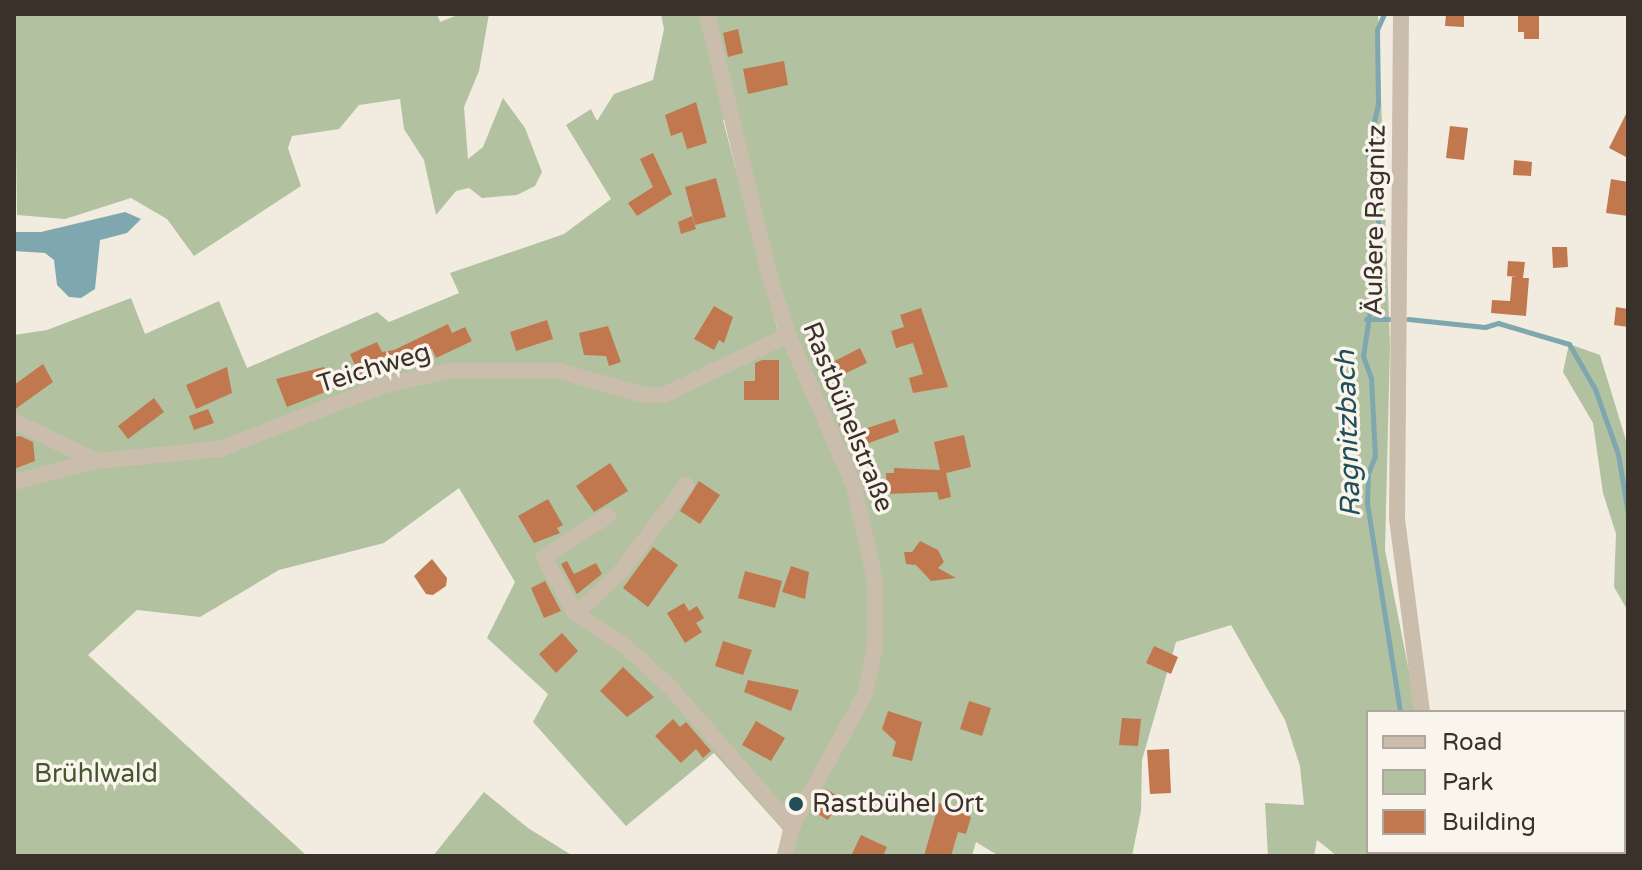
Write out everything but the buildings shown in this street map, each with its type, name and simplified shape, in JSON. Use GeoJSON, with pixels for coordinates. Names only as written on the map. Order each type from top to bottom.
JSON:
{"type":"FeatureCollection","features":[{"type":"Feature","properties":{"kind":"street","name":"Rastbühelstraße"},"geometry":{"type":"LineString","coordinates":[[707,14],[746,196],[788,335],[854,486],[868,531],[877,606],[865,694],[792,827],[785,856]]}},
{"type":"Feature","properties":{"kind":"street","name":"Äußere Ragnitz"},"geometry":{"type":"LineString","coordinates":[[1401,14],[1397,519],[1422,710]]}},
{"type":"Feature","properties":{"kind":"street","name":"Teichweg"},"geometry":{"type":"LineString","coordinates":[[14,482],[96,461],[220,449],[382,386],[447,371],[559,371],[644,395],[664,395],[788,335]]}},
{"type":"Feature","properties":{"kind":"street"},"geometry":{"type":"LineString","coordinates":[[14,421],[96,461]]}},
{"type":"Feature","properties":{"kind":"street"},"geometry":{"type":"LineString","coordinates":[[576,614],[622,570],[686,485]]}},
{"type":"Feature","properties":{"kind":"street"},"geometry":{"type":"LineString","coordinates":[[608,516],[544,557],[576,614],[594,630],[624,645],[670,687],[792,827]]}},
{"type":"Feature","properties":{"kind":"green space"},"geometry":{"type":"Polygon","coordinates":[[[14,14],[437,14],[440,22],[460,14],[489,14],[479,71],[464,107],[468,159],[483,147],[503,98],[525,128],[542,172],[535,186],[517,195],[482,198],[469,188],[456,191],[436,215],[424,160],[404,129],[400,99],[359,105],[339,129],[292,136],[288,148],[301,186],[194,256],[167,219],[131,198],[65,219],[17,215],[14,14]]]}},
{"type":"Feature","properties":{"kind":"green space","name":"Brühlwald"},"geometry":{"type":"Polygon","coordinates":[[[661,14],[1378,14],[1390,346],[1385,550],[1417,710],[1366,710],[1366,854],[1444,856],[1337,856],[1317,840],[1314,856],[1268,856],[1265,803],[1304,805],[1300,766],[1285,720],[1231,625],[1176,642],[1142,760],[1141,811],[1132,856],[999,856],[976,842],[972,856],[777,856],[783,830],[714,753],[626,826],[533,722],[548,694],[487,638],[515,582],[459,488],[384,543],[279,570],[200,617],[137,610],[88,655],[307,856],[14,856],[14,335],[47,330],[131,298],[145,334],[219,301],[247,368],[377,312],[389,322],[459,293],[450,273],[564,234],[611,199],[566,125],[591,109],[597,121],[614,94],[653,80],[664,29],[661,14]],[[734,117],[723,120],[781,343],[734,117]]]}},
{"type":"Feature","properties":{"kind":"green space"},"geometry":{"type":"Polygon","coordinates":[[[1569,344],[1600,355],[1628,447],[1628,611],[1614,587],[1616,534],[1603,493],[1593,423],[1563,372],[1569,344]]]}},
{"type":"Feature","properties":{"kind":"green space"},"geometry":{"type":"Polygon","coordinates":[[[484,792],[528,828],[573,856],[433,856],[484,792]]]}},
{"type":"Feature","properties":{"kind":"water"},"geometry":{"type":"Polygon","coordinates":[[[125,212],[141,219],[127,233],[100,240],[95,289],[81,298],[69,297],[57,285],[54,260],[45,253],[14,251],[14,232],[41,232],[125,212]]]}},
{"type":"Feature","properties":{"kind":"waterway","name":"Ragnitzbach"},"geometry":{"type":"LineString","coordinates":[[1384,14],[1377,30],[1378,104],[1367,153],[1378,181],[1378,256],[1363,356],[1371,378],[1375,456],[1368,473],[1367,503],[1400,710]]}},
{"type":"Feature","properties":{"kind":"waterway"},"geometry":{"type":"LineString","coordinates":[[1366,319],[1389,319]]}},
{"type":"Feature","properties":{"kind":"waterway"},"geometry":{"type":"LineString","coordinates":[[1408,319],[1485,327],[1498,323],[1569,344],[1595,389],[1618,454],[1628,513]]}},
{"type":"Feature","properties":{"kind":"place","name":"Rastbühel Ort"},"geometry":{"type":"Point","coordinates":[796,804]}}]}
